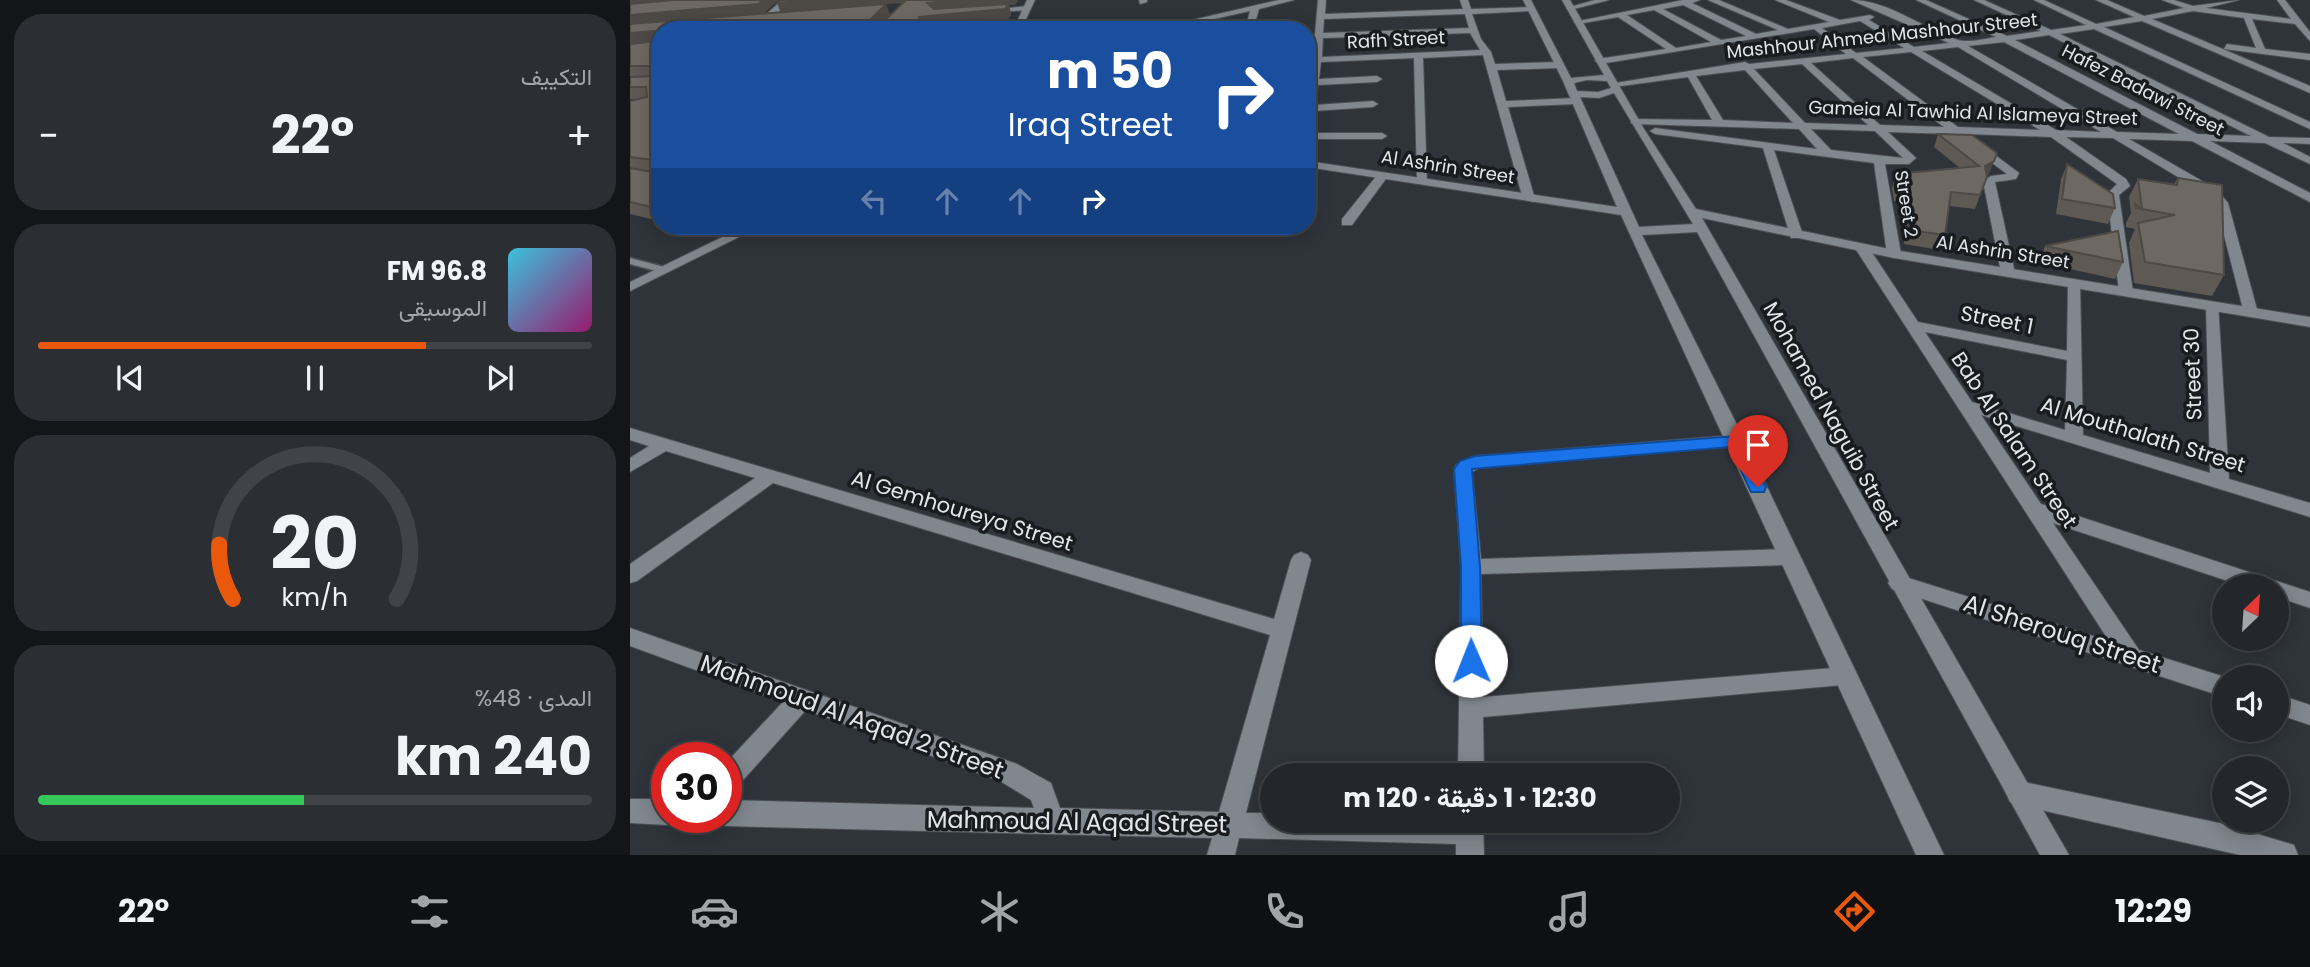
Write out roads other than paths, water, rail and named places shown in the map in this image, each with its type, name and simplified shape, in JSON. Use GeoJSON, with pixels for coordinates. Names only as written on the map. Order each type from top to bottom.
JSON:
{"type":"FeatureCollection","features":[{"type":"Feature","properties":{"kind":"street"},"geometry":{"type":"LineString","coordinates":[[766,19],[787,0]]}},
{"type":"Feature","properties":{"kind":"street"},"geometry":{"type":"LineString","coordinates":[[1187,21],[1228,10],[1255,8],[1290,0]]}},
{"type":"Feature","properties":{"kind":"street"},"geometry":{"type":"LineString","coordinates":[[1316,44],[1322,0]]}},
{"type":"Feature","properties":{"kind":"street"},"geometry":{"type":"LineString","coordinates":[[1415,0],[1420,13]]}},
{"type":"Feature","properties":{"kind":"street"},"geometry":{"type":"LineString","coordinates":[[1488,0],[1493,10]]}},
{"type":"Feature","properties":{"kind":"street"},"geometry":{"type":"LineString","coordinates":[[1571,10],[1605,0]]}},
{"type":"Feature","properties":{"kind":"street"},"geometry":{"type":"LineString","coordinates":[[1571,10],[1621,15],[1696,0]]}},
{"type":"Feature","properties":{"kind":"street"},"geometry":{"type":"LineString","coordinates":[[1712,0],[1787,32]]}},
{"type":"Feature","properties":{"kind":"street"},"geometry":{"type":"LineString","coordinates":[[1768,5],[1798,0]]}},
{"type":"Feature","properties":{"kind":"street"},"geometry":{"type":"LineString","coordinates":[[1855,0],[1959,44],[2197,182],[2222,203],[2251,313]]}},
{"type":"Feature","properties":{"kind":"street","name":"Hafez Badawi Street"},"geometry":{"type":"LineString","coordinates":[[1920,0],[2006,39],[2310,198]]}},
{"type":"Feature","properties":{"kind":"street"},"geometry":{"type":"LineString","coordinates":[[1978,0],[2051,33],[2310,161]]}},
{"type":"Feature","properties":{"kind":"street"},"geometry":{"type":"LineString","coordinates":[[2038,0],[2310,126]]}},
{"type":"Feature","properties":{"kind":"street"},"geometry":{"type":"LineString","coordinates":[[2101,0],[2310,90]]}},
{"type":"Feature","properties":{"kind":"street"},"geometry":{"type":"LineString","coordinates":[[2166,0],[2194,9],[2298,22]]}},
{"type":"Feature","properties":{"kind":"street"},"geometry":{"type":"LineString","coordinates":[[2281,0],[2310,38]]}},
{"type":"Feature","properties":{"kind":"street"},"geometry":{"type":"LineString","coordinates":[[1782,1],[1838,22]]}},
{"type":"Feature","properties":{"kind":"street","name":"Mashhour Ahmed Mashhour Street"},"geometry":{"type":"LineString","coordinates":[[1614,84],[1745,65],[1914,50],[2099,27],[2230,1],[2249,5]]}},
{"type":"Feature","properties":{"kind":"street"},"geometry":{"type":"LineString","coordinates":[[1684,2],[1755,37]]}},
{"type":"Feature","properties":{"kind":"street"},"geometry":{"type":"LineString","coordinates":[[1600,61],[1787,32],[1947,2]]}},
{"type":"Feature","properties":{"kind":"street"},"geometry":{"type":"LineString","coordinates":[[975,12],[1029,4]]}},
{"type":"Feature","properties":{"kind":"street"},"geometry":{"type":"LineString","coordinates":[[1021,21],[1029,4]]}},
{"type":"Feature","properties":{"kind":"street"},"geometry":{"type":"LineString","coordinates":[[1321,17],[1373,11],[1438,12],[1466,6],[1493,10],[1529,4],[1573,92],[1624,212],[1736,441],[1930,855]]}},
{"type":"Feature","properties":{"kind":"street"},"geometry":{"type":"LineString","coordinates":[[1793,20],[1869,5]]}},
{"type":"Feature","properties":{"kind":"street"},"geometry":{"type":"LineString","coordinates":[[1466,6],[1477,40],[1487,52],[1492,67],[1529,199]]}},
{"type":"Feature","properties":{"kind":"street"},"geometry":{"type":"LineString","coordinates":[[1251,21],[1255,8]]}},
{"type":"Feature","properties":{"kind":"street"},"geometry":{"type":"LineString","coordinates":[[1656,8],[1719,43]]}},
{"type":"Feature","properties":{"kind":"street"},"geometry":{"type":"LineString","coordinates":[[2275,8],[2299,11]]}},
{"type":"Feature","properties":{"kind":"street","name":"Mohamed Naguib Street"},"geometry":{"type":"LineString","coordinates":[[1571,10],[1637,125],[1696,220],[2055,855]]}},
{"type":"Feature","properties":{"kind":"street"},"geometry":{"type":"LineString","coordinates":[[1438,12],[1449,52]]}},
{"type":"Feature","properties":{"kind":"street"},"geometry":{"type":"LineString","coordinates":[[1621,15],[1674,51]]}},
{"type":"Feature","properties":{"kind":"street"},"geometry":{"type":"LineString","coordinates":[[2247,16],[2262,52]]}},
{"type":"Feature","properties":{"kind":"street"},"geometry":{"type":"LineString","coordinates":[[754,20],[778,18]]}},
{"type":"Feature","properties":{"kind":"street"},"geometry":{"type":"LineString","coordinates":[[1860,18],[2053,133],[2123,184],[2113,194],[2126,292]]}},
{"type":"Feature","properties":{"kind":"street"},"geometry":{"type":"LineString","coordinates":[[1815,27],[2013,173],[2012,177],[1989,181],[2008,273]]}},
{"type":"Feature","properties":{"kind":"street"},"geometry":{"type":"LineString","coordinates":[[1318,36],[1474,30]]}},
{"type":"Feature","properties":{"kind":"street"},"geometry":{"type":"LineString","coordinates":[[2207,45],[2309,58]]}},
{"type":"Feature","properties":{"kind":"street","name":"Rafh Street"},"geometry":{"type":"LineString","coordinates":[[1316,60],[1487,52]]}},
{"type":"Feature","properties":{"kind":"street"},"geometry":{"type":"LineString","coordinates":[[1418,54],[1423,182]]}},
{"type":"Feature","properties":{"kind":"street"},"geometry":{"type":"LineString","coordinates":[[1637,125],[1829,155],[1903,163],[1910,159],[1802,59]]}},
{"type":"Feature","properties":{"kind":"street"},"geometry":{"type":"LineString","coordinates":[[1492,67],[1559,65]]}},
{"type":"Feature","properties":{"kind":"street"},"geometry":{"type":"LineString","coordinates":[[1745,65],[1829,155]]}},
{"type":"Feature","properties":{"kind":"street"},"geometry":{"type":"LineString","coordinates":[[2261,68],[2298,74]]}},
{"type":"Feature","properties":{"kind":"street"},"geometry":{"type":"LineString","coordinates":[[1690,73],[1720,123]]}},
{"type":"Feature","properties":{"kind":"street"},"geometry":{"type":"LineString","coordinates":[[1573,92],[1587,77],[1614,84]]}},
{"type":"Feature","properties":{"kind":"street"},"geometry":{"type":"LineString","coordinates":[[1316,82],[1377,79]]}},
{"type":"Feature","properties":{"kind":"street"},"geometry":{"type":"LineString","coordinates":[[1502,104],[1573,92],[1600,95],[1614,84]]}},
{"type":"Feature","properties":{"kind":"street"},"geometry":{"type":"LineString","coordinates":[[1316,108],[1373,104]]}},
{"type":"Feature","properties":{"kind":"street","name":"Gameia Al Tawhid Al Islameya Street"},"geometry":{"type":"LineString","coordinates":[[1637,125],[1720,123],[2310,141]]}},
{"type":"Feature","properties":{"kind":"street"},"geometry":{"type":"LineString","coordinates":[[1316,136],[1382,136]]}},
{"type":"Feature","properties":{"kind":"street"},"geometry":{"type":"LineString","coordinates":[[1768,147],[1796,235]]}},
{"type":"Feature","properties":{"kind":"street","name":"Street 2"},"geometry":{"type":"LineString","coordinates":[[1879,161],[1894,254]]}},
{"type":"Feature","properties":{"kind":"street","name":"Al Ashrin Street"},"geometry":{"type":"LineString","coordinates":[[1316,165],[1624,212]]}},
{"type":"Feature","properties":{"kind":"street"},"geometry":{"type":"LineString","coordinates":[[1347,222],[1381,176]]}},
{"type":"Feature","properties":{"kind":"street","name":"Al Ashrin Street"},"geometry":{"type":"LineString","coordinates":[[1634,231],[1696,220],[2310,322]]}},
{"type":"Feature","properties":{"kind":"street"},"geometry":{"type":"LineString","coordinates":[[630,287],[736,235]]}},
{"type":"Feature","properties":{"kind":"street","name":"Bab Al Salam Street"},"geometry":{"type":"LineString","coordinates":[[1862,248],[1962,404],[2130,655]]}},
{"type":"Feature","properties":{"kind":"street"},"geometry":{"type":"LineString","coordinates":[[2074,438],[2076,284]]}},
{"type":"Feature","properties":{"kind":"street","name":"Street 30"},"geometry":{"type":"LineString","coordinates":[[2213,306],[2220,482]]}},
{"type":"Feature","properties":{"kind":"street","name":"Street 1"},"geometry":{"type":"LineString","coordinates":[[1912,325],[2075,357]]}},
{"type":"Feature","properties":{"kind":"street","name":"Al Mouthalath Street"},"geometry":{"type":"LineString","coordinates":[[1962,404],[2310,510]]}},
{"type":"Feature","properties":{"kind":"street","name":"Al Gemhoureya Street"},"geometry":{"type":"LineString","coordinates":[[630,434],[1282,630]]}},
{"type":"Feature","properties":{"kind":"street"},"geometry":{"type":"LineString","coordinates":[[1471,763],[1471,567],[1463,469],[1470,463],[1736,441]]}},
{"type":"Feature","properties":{"kind":"street"},"geometry":{"type":"LineString","coordinates":[[630,466],[663,445]]}},
{"type":"Feature","properties":{"kind":"street"},"geometry":{"type":"LineString","coordinates":[[630,575],[769,477]]}},
{"type":"Feature","properties":{"kind":"street"},"geometry":{"type":"LineString","coordinates":[[2034,509],[2231,574]]}},
{"type":"Feature","properties":{"kind":"street"},"geometry":{"type":"LineString","coordinates":[[1471,567],[1790,557]]}},
{"type":"Feature","properties":{"kind":"street"},"geometry":{"type":"LineString","coordinates":[[1221,855],[1301,560]]}},
{"type":"Feature","properties":{"kind":"street","name":"Al Sherouq Street"},"geometry":{"type":"LineString","coordinates":[[1899,583],[2212,683]]}},
{"type":"Feature","properties":{"kind":"street"},"geometry":{"type":"LineString","coordinates":[[2289,593],[2310,600]]}},
{"type":"Feature","properties":{"kind":"street","name":"Mahmoud Al Aqad 2 Street"},"geometry":{"type":"LineString","coordinates":[[630,637],[1008,772],[1042,792],[1051,821]]}},
{"type":"Feature","properties":{"kind":"street"},"geometry":{"type":"LineString","coordinates":[[1472,708],[1846,677]]}},
{"type":"Feature","properties":{"kind":"street"},"geometry":{"type":"LineString","coordinates":[[742,763],[802,699]]}},
{"type":"Feature","properties":{"kind":"street"},"geometry":{"type":"LineString","coordinates":[[2289,708],[2310,715]]}},
{"type":"Feature","properties":{"kind":"street"},"geometry":{"type":"LineString","coordinates":[[2019,793],[2224,837],[2284,855]]}},
{"type":"Feature","properties":{"kind":"street"},"geometry":{"type":"LineString","coordinates":[[630,811],[651,812]]}},
{"type":"Feature","properties":{"kind":"street","name":"Mahmoud Al Aqad Street"},"geometry":{"type":"LineString","coordinates":[[742,813],[1230,825],[1470,836]]}},
{"type":"Feature","properties":{"kind":"lane"},"geometry":{"type":"LineString","coordinates":[[630,261],[664,270]]}}]}
